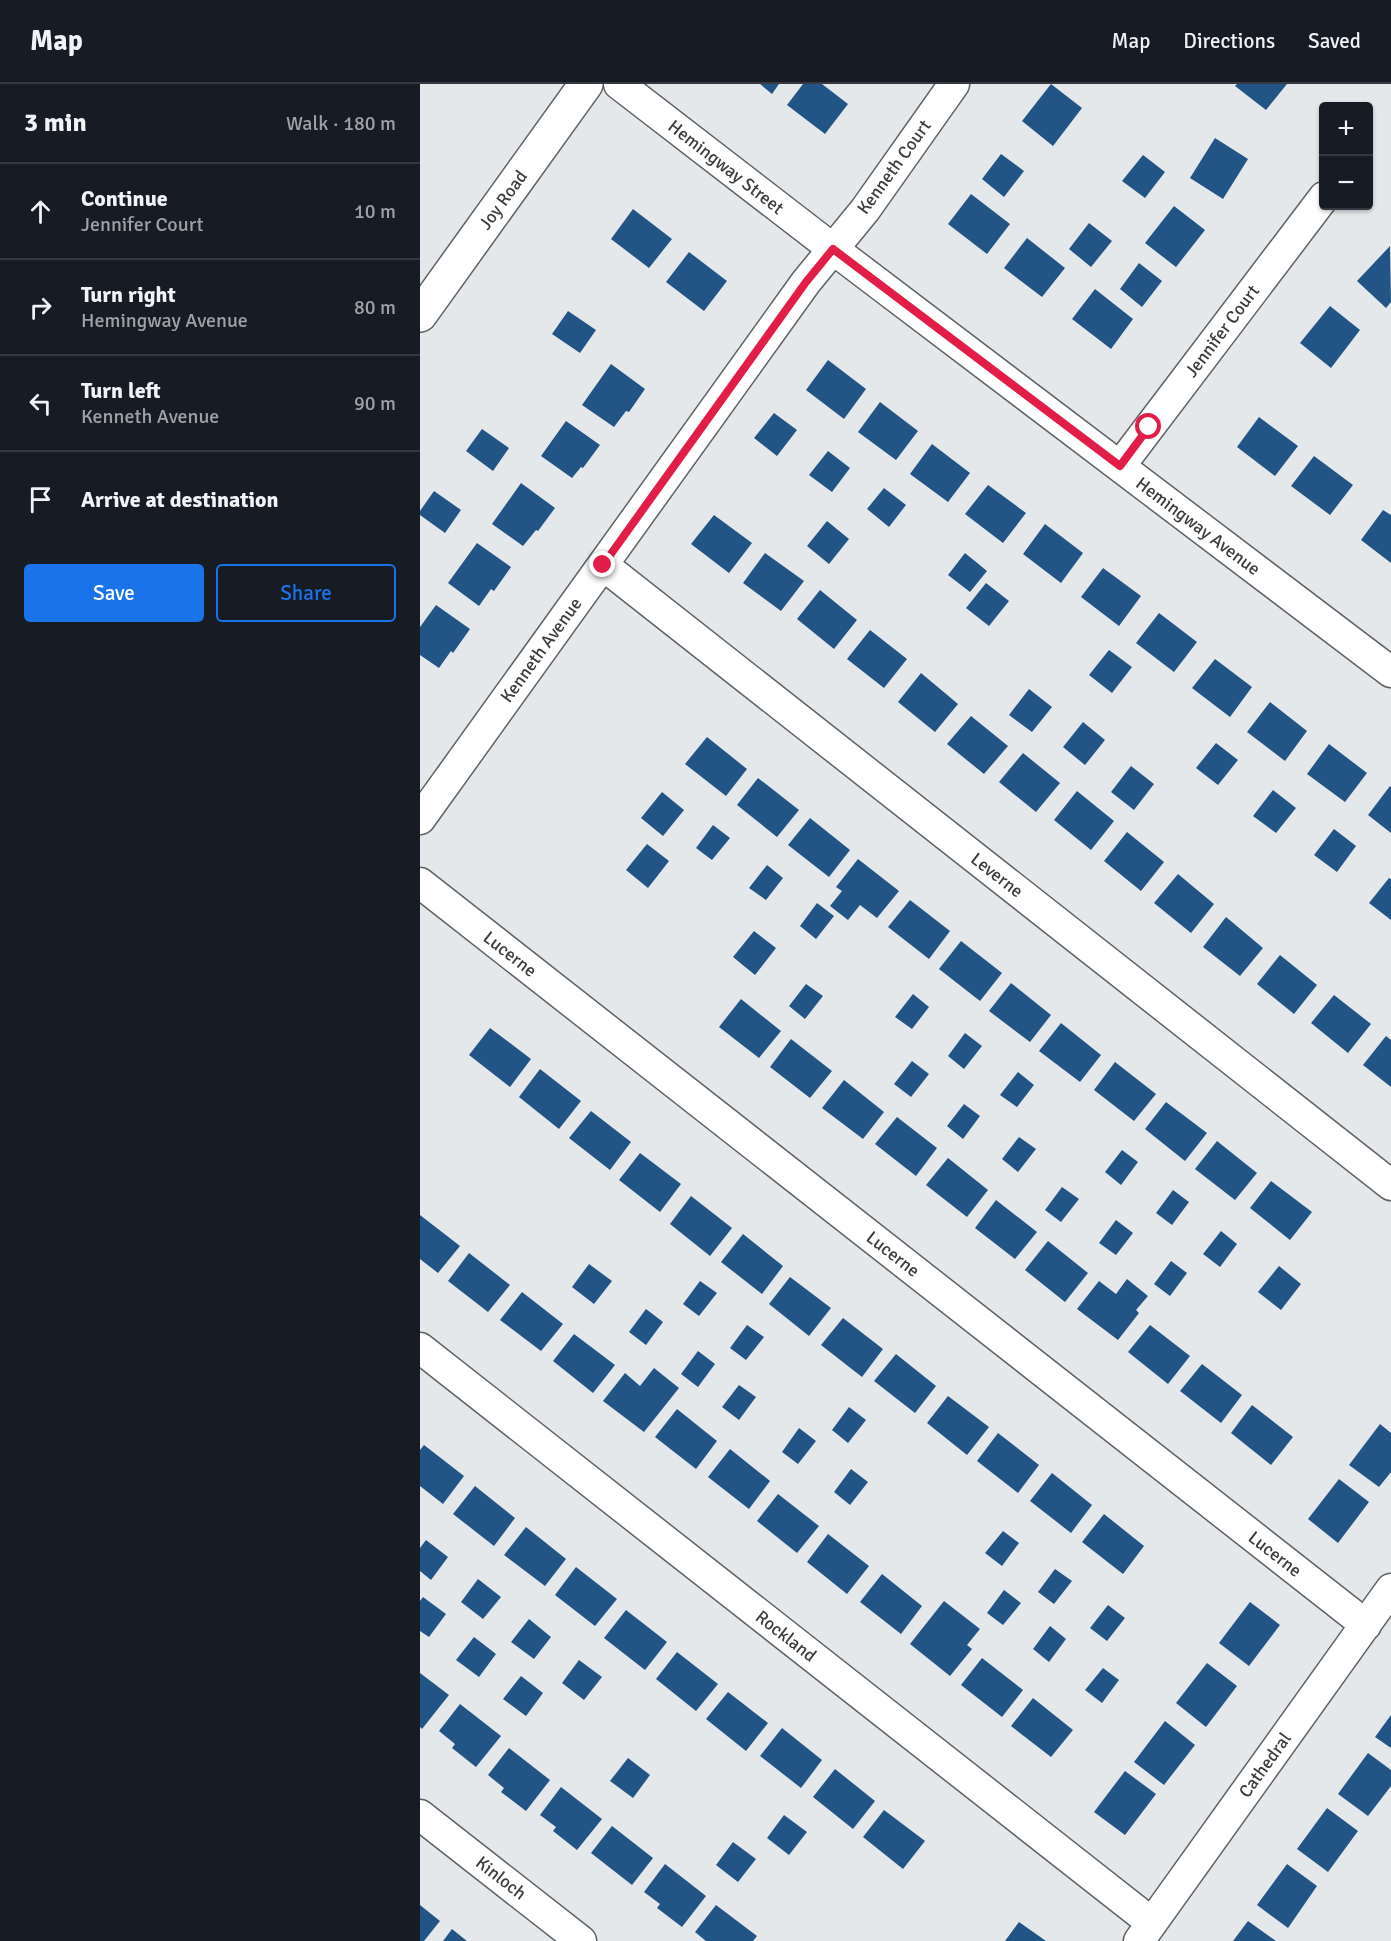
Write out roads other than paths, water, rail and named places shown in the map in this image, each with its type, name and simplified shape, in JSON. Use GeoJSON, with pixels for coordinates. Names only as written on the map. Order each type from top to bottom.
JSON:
{"type":"FeatureCollection","features":[{"type":"Feature","properties":{"kind":"main road","name":"Joy Road"},"geometry":{"type":"LineString","coordinates":[[420,315],[586,84]]}},
{"type":"Feature","properties":{"kind":"street","name":"Hemingway Street"},"geometry":{"type":"LineString","coordinates":[[619,84],[833,249]]}},
{"type":"Feature","properties":{"kind":"street","name":"Kenneth Court"},"geometry":{"type":"LineString","coordinates":[[833,249],[865,210],[954,84]]}},
{"type":"Feature","properties":{"kind":"street","name":"Jennifer Court"},"geometry":{"type":"LineString","coordinates":[[1120,466],[1319,201]]}},
{"type":"Feature","properties":{"kind":"street","name":"Hemingway Avenue"},"geometry":{"type":"LineString","coordinates":[[833,249],[1391,672]]}},
{"type":"Feature","properties":{"kind":"street","name":"Kenneth Avenue"},"geometry":{"type":"LineString","coordinates":[[420,819],[806,282],[833,249]]}},
{"type":"Feature","properties":{"kind":"street","name":"Leverne"},"geometry":{"type":"LineString","coordinates":[[603,565],[1391,1185]]}},
{"type":"Feature","properties":{"kind":"street","name":"Lucerne"},"geometry":{"type":"LineString","coordinates":[[420,884],[1366,1625]]}},
{"type":"Feature","properties":{"kind":"street","name":"Rockland"},"geometry":{"type":"LineString","coordinates":[[420,1348],[1145,1932]]}},
{"type":"Feature","properties":{"kind":"street","name":"Cathedral"},"geometry":{"type":"LineString","coordinates":[[1145,1932],[1391,1589]]}},
{"type":"Feature","properties":{"kind":"street","name":"Kinloch"},"geometry":{"type":"LineString","coordinates":[[420,1815],[581,1941]]}}]}
